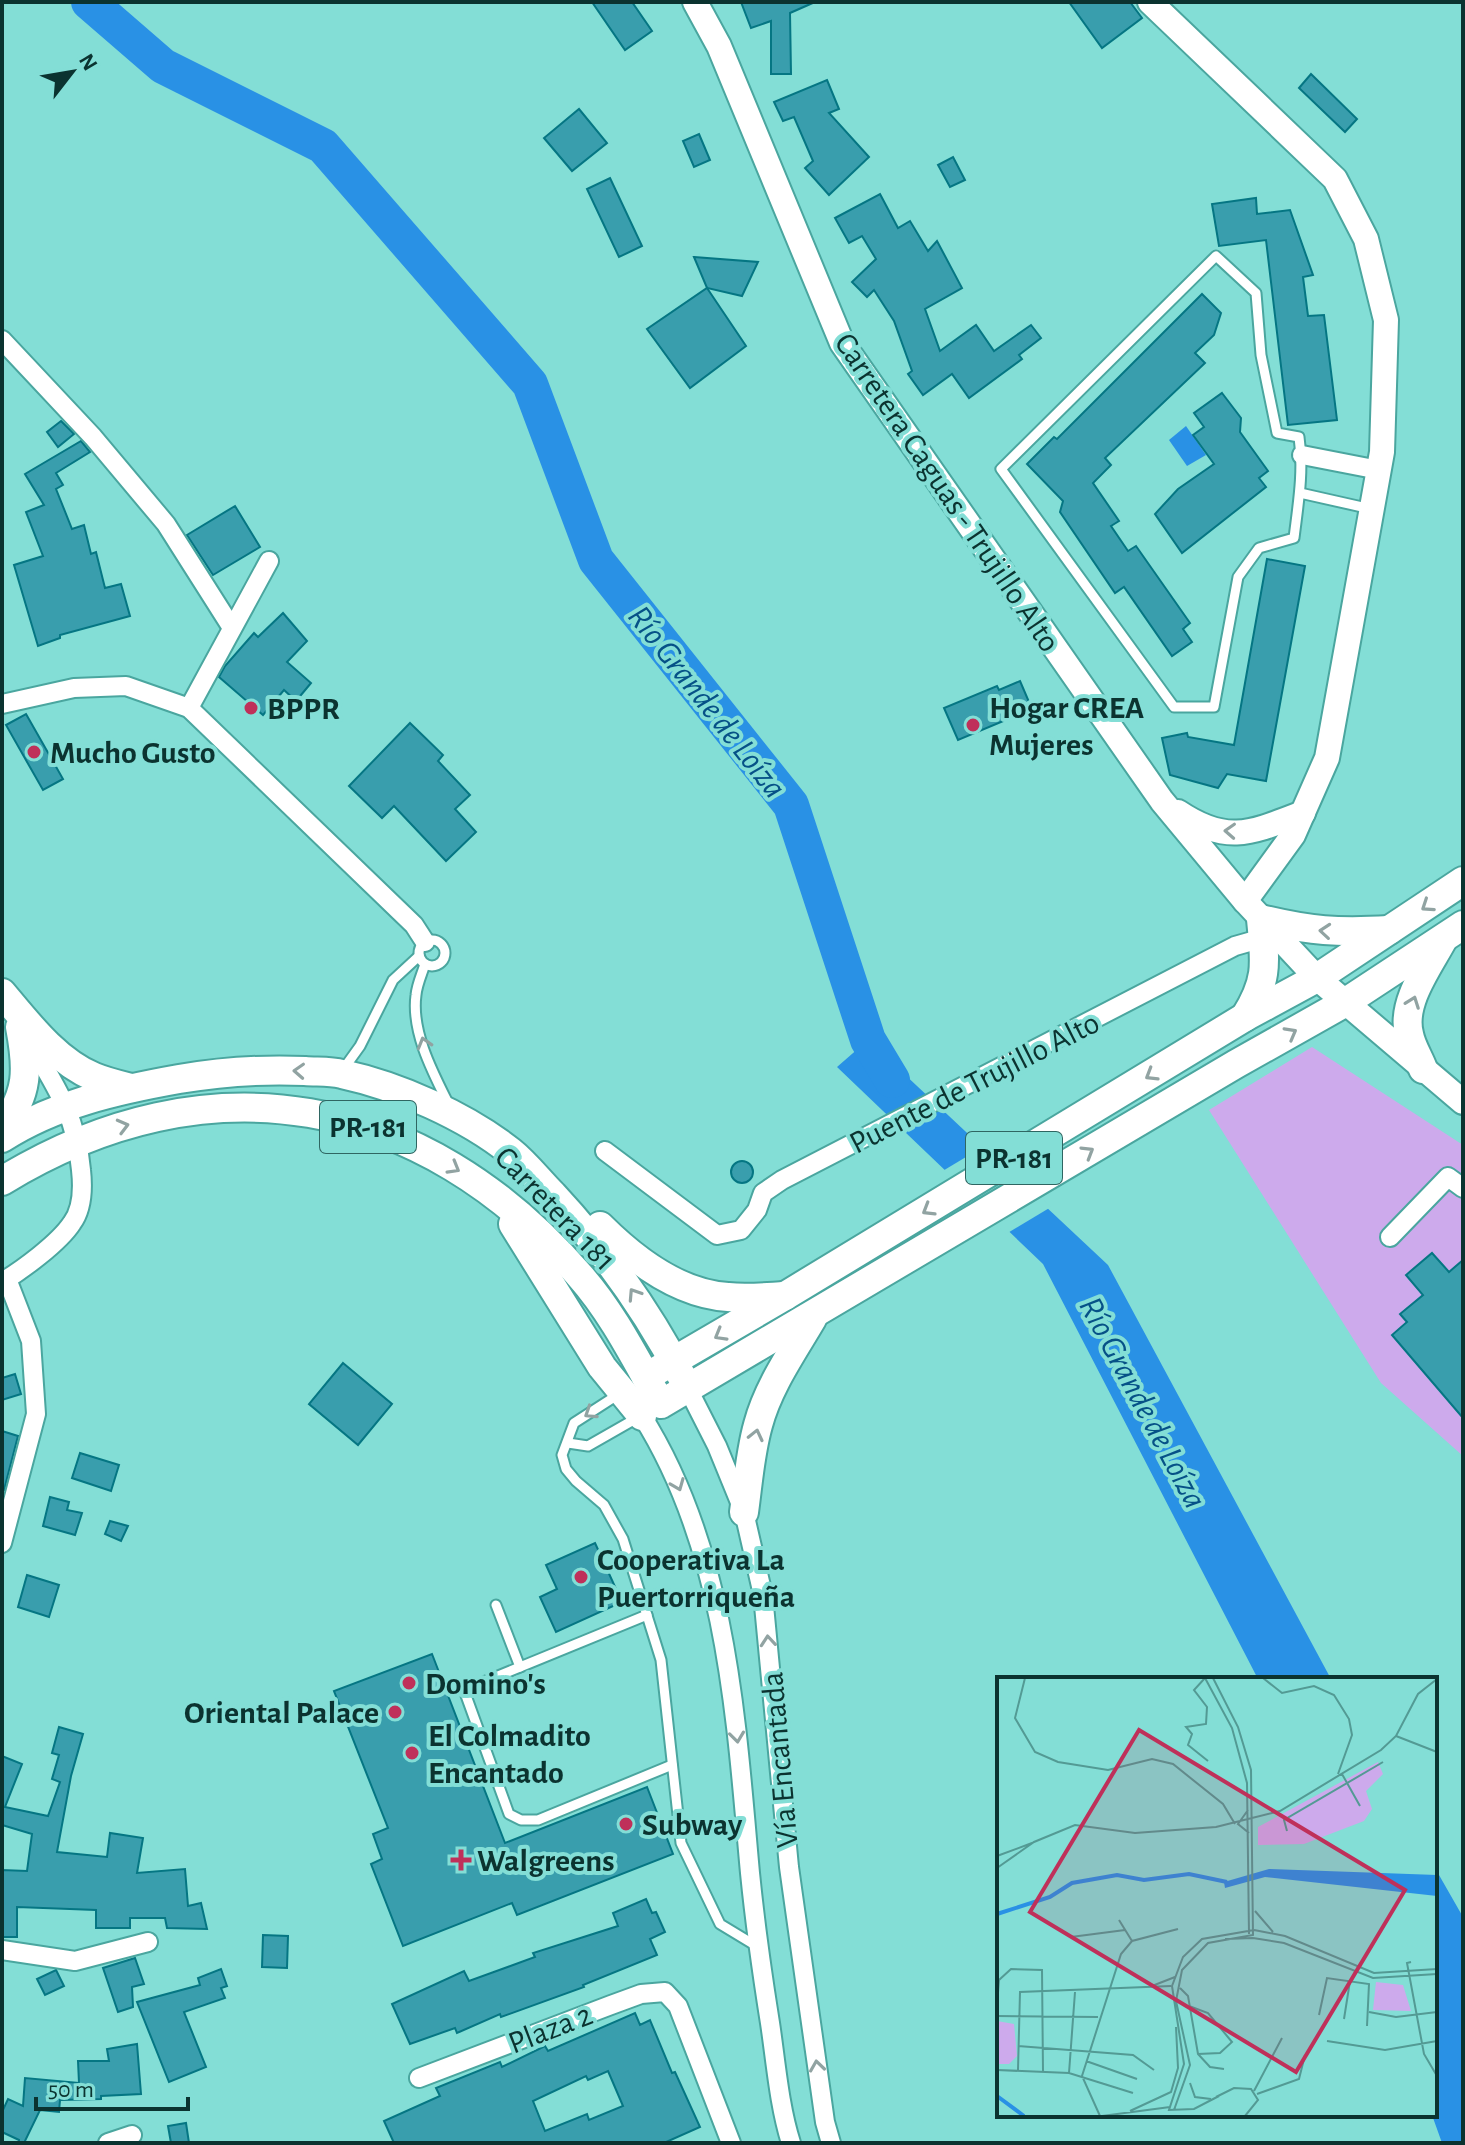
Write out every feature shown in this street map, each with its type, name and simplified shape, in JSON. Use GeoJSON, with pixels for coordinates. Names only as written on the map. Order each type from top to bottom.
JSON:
{"type":"FeatureCollection","features":[{"type":"Feature","properties":{"kind":"main road","name":"PR-181"},"geometry":{"type":"LineString","coordinates":[[634,1384],[811,1281],[1245,1017],[1317,978],[1463,881]]}},
{"type":"Feature","properties":{"kind":"main road"},"geometry":{"type":"LineString","coordinates":[[1245,1017],[1260,993],[1266,963],[1257,919],[1338,933],[1390,930]]}},
{"type":"Feature","properties":{"kind":"main road"},"geometry":{"type":"LineString","coordinates":[[1423,1069],[1409,1036],[1407,1021],[1410,1005],[1453,932]]}},
{"type":"Feature","properties":{"kind":"main road","name":"PR-181"},"geometry":{"type":"LineString","coordinates":[[651,1410],[1346,1002],[1453,932]]}},
{"type":"Feature","properties":{"kind":"main road"},"geometry":{"type":"LineString","coordinates":[[2,994],[32,1029],[64,1059],[94,1077],[132,1088]]}},
{"type":"Feature","properties":{"kind":"main road"},"geometry":{"type":"LineString","coordinates":[[2,1129],[21,1097],[27,1063],[20,1027]]}},
{"type":"Feature","properties":{"kind":"main road","name":"Carretera 181"},"geometry":{"type":"LineString","coordinates":[[2,1138],[66,1106],[132,1088],[214,1073],[280,1070],[340,1073],[401,1093],[454,1115],[511,1152],[609,1259],[633,1292],[688,1389]]}},
{"type":"Feature","properties":{"kind":"main road","name":"Carretera 181"},"geometry":{"type":"LineString","coordinates":[[2,1181],[30,1164],[118,1126],[202,1109],[229,1106],[306,1110],[365,1126],[411,1145],[490,1191],[602,1367],[634,1384]]}},
{"type":"Feature","properties":{"kind":"main road"},"geometry":{"type":"LineString","coordinates":[[511,1152],[559,1184],[619,1245],[663,1276],[696,1290],[727,1297],[785,1296]]}},
{"type":"Feature","properties":{"kind":"main road"},"geometry":{"type":"LineString","coordinates":[[744,1512],[753,1449],[766,1403],[774,1384],[822,1311]]}},
{"type":"Feature","properties":{"kind":"main road"},"geometry":{"type":"LineString","coordinates":[[634,1384],[651,1410]]}},
{"type":"Feature","properties":{"kind":"street","name":"Carretera Caguas - Trujillo Alto"},"geometry":{"type":"LineString","coordinates":[[695,2],[719,46],[842,343],[1162,801],[1257,919],[1317,978],[1463,1102]]}},
{"type":"Feature","properties":{"kind":"street"},"geometry":{"type":"LineString","coordinates":[[1150,2],[1335,179],[1366,239],[1386,320],[1382,452],[1327,758],[1257,919]]}},
{"type":"Feature","properties":{"kind":"street"},"geometry":{"type":"LineString","coordinates":[[2,340],[93,437],[166,524],[232,628]]}},
{"type":"Feature","properties":{"kind":"street"},"geometry":{"type":"LineString","coordinates":[[1302,455],[1379,470]]}},
{"type":"Feature","properties":{"kind":"street"},"geometry":{"type":"LineString","coordinates":[[189,708],[269,561]]}},
{"type":"Feature","properties":{"kind":"street"},"geometry":{"type":"LineString","coordinates":[[2,704],[74,688],[126,686],[189,708],[414,925],[423,954]]}},
{"type":"Feature","properties":{"kind":"street"},"geometry":{"type":"LineString","coordinates":[[1162,801],[1196,825],[1225,834],[1255,831],[1303,813]]}},
{"type":"Feature","properties":{"kind":"street","name":"Puente de Trujillo Alto"},"geometry":{"type":"LineString","coordinates":[[605,1151],[717,1235],[741,1230],[757,1210],[763,1193],[782,1180],[1235,946],[1257,919]]}},
{"type":"Feature","properties":{"kind":"street"},"geometry":{"type":"LineString","coordinates":[[2,994],[66,1106],[79,1141],[82,1199],[74,1222],[62,1236],[5,1280],[31,1341],[36,1414],[2,1543]]}},
{"type":"Feature","properties":{"kind":"street"},"geometry":{"type":"LineString","coordinates":[[1390,1237],[1448,1177],[1463,1188]]}},
{"type":"Feature","properties":{"kind":"street","name":"Vía Encantada"},"geometry":{"type":"LineString","coordinates":[[688,1389],[717,1446],[744,1512],[763,1595],[789,1867],[825,2122],[831,2143]]}},
{"type":"Feature","properties":{"kind":"street","name":"Vía Encantada"},"geometry":{"type":"LineString","coordinates":[[651,1410],[657,1440],[684,1501],[706,1565],[719,1617],[736,1725],[758,1947],[791,2143]]}},
{"type":"Feature","properties":{"kind":"street"},"geometry":{"type":"LineString","coordinates":[[2,1950],[75,1961],[148,1942]]}},
{"type":"Feature","properties":{"kind":"street","name":"Plaza 2"},"geometry":{"type":"LineString","coordinates":[[419,2078],[641,1994],[665,1992],[678,2006],[731,2143]]}},
{"type":"Feature","properties":{"kind":"street"},"geometry":{"type":"LineString","coordinates":[[108,2143],[132,2135]]}},
{"type":"Feature","properties":{"kind":"lane"},"geometry":{"type":"LineString","coordinates":[[1216,256],[1256,293],[1261,355],[1277,433],[1299,437],[1302,455],[1300,493],[1294,538],[1259,548],[1238,577],[1214,707],[1174,707],[1001,469],[1216,256]]}},
{"type":"Feature","properties":{"kind":"lane"},"geometry":{"type":"LineString","coordinates":[[1300,493],[1372,509]]}},
{"type":"Feature","properties":{"kind":"lane"},"geometry":{"type":"LineString","coordinates":[[340,1073],[360,1046],[393,980],[423,954]]}},
{"type":"Feature","properties":{"kind":"lane"},"geometry":{"type":"LineString","coordinates":[[423,954],[415,997],[420,1029],[435,1076],[454,1115]]}},
{"type":"Feature","properties":{"kind":"lane"},"geometry":{"type":"LineString","coordinates":[[634,1384],[574,1423],[562,1455],[566,1469],[604,1505],[614,1520],[623,1539],[661,1660],[681,1843],[720,1924],[758,1947]]}},
{"type":"Feature","properties":{"kind":"lane"},"geometry":{"type":"LineString","coordinates":[[568,1443],[588,1446],[651,1410]]}},
{"type":"Feature","properties":{"kind":"lane"},"geometry":{"type":"LineString","coordinates":[[496,1605],[520,1667]]}},
{"type":"Feature","properties":{"kind":"lane"},"geometry":{"type":"LineString","coordinates":[[647,1615],[464,1690],[509,1814],[521,1820],[538,1820],[672,1765]]}},
{"type":"Feature","properties":{"kind":"shaded area"},"geometry":{"type":"Polygon","coordinates":[[[1312,1047],[1463,1145],[1463,1456],[1381,1383],[1209,1110],[1312,1047]]]}},
{"type":"Feature","properties":{"kind":"water"},"geometry":{"type":"Polygon","coordinates":[[[1186,426],[1206,455],[1187,466],[1169,440],[1186,426]]]}},
{"type":"Feature","properties":{"kind":"water"},"geometry":{"type":"Polygon","coordinates":[[[868,1040],[1108,1265],[1330,1677],[1257,1677],[1043,1264],[837,1067],[868,1040]]]}},
{"type":"Feature","properties":{"kind":"water"},"geometry":{"type":"Polygon","coordinates":[[[1437,1872],[1463,1917],[1463,2143],[1442,2143],[1433,2117],[1437,2117],[1437,1872]]]}},
{"type":"Feature","properties":{"kind":"pier"},"geometry":{"type":"Polygon","coordinates":[[[986,1145],[1051,1207],[1006,1234],[941,1172],[986,1145]]]}},
{"type":"Feature","properties":{"kind":"building"},"geometry":{"type":"Polygon","coordinates":[[[592,2],[632,2],[652,31],[625,50],[592,2]]]}},
{"type":"Feature","properties":{"kind":"building"},"geometry":{"type":"Polygon","coordinates":[[[741,2],[815,2],[790,13],[791,74],[771,74],[771,21],[751,28],[741,2]]]}},
{"type":"Feature","properties":{"kind":"building"},"geometry":{"type":"Polygon","coordinates":[[[1069,2],[1130,2],[1142,18],[1102,48],[1069,2]]]}},
{"type":"Feature","properties":{"kind":"building"},"geometry":{"type":"Polygon","coordinates":[[[1311,74],[1357,119],[1345,132],[1299,88],[1311,74]]]}},
{"type":"Feature","properties":{"kind":"building"},"geometry":{"type":"Polygon","coordinates":[[[827,80],[839,109],[829,113],[869,157],[829,195],[805,168],[813,161],[794,117],[783,121],[774,102],[827,80]]]}},
{"type":"Feature","properties":{"kind":"building"},"geometry":{"type":"Polygon","coordinates":[[[579,109],[607,143],[572,171],[544,138],[579,109]]]}},
{"type":"Feature","properties":{"kind":"building"},"geometry":{"type":"Polygon","coordinates":[[[699,134],[710,160],[694,167],[683,141],[699,134]]]}},
{"type":"Feature","properties":{"kind":"building"},"geometry":{"type":"Polygon","coordinates":[[[953,157],[965,180],[950,187],[938,165],[953,157]]]}},
{"type":"Feature","properties":{"kind":"building"},"geometry":{"type":"Polygon","coordinates":[[[610,178],[642,246],[619,257],[587,189],[610,178]]]}},
{"type":"Feature","properties":{"kind":"building"},"geometry":{"type":"Polygon","coordinates":[[[880,194],[898,228],[910,221],[928,251],[937,241],[962,288],[925,309],[940,351],[976,325],[994,351],[1031,325],[1041,338],[1019,355],[1022,359],[969,398],[952,374],[923,395],[908,374],[912,371],[894,321],[874,290],[867,297],[852,282],[876,259],[862,236],[849,243],[835,218],[880,194]]]}},
{"type":"Feature","properties":{"kind":"building"},"geometry":{"type":"Polygon","coordinates":[[[1256,198],[1257,214],[1290,210],[1313,275],[1303,277],[1308,316],[1324,315],[1337,420],[1288,425],[1266,240],[1219,246],[1212,204],[1256,198]]]}},
{"type":"Feature","properties":{"kind":"building"},"geometry":{"type":"Polygon","coordinates":[[[694,257],[758,262],[742,296],[707,288],[694,257]]]}},
{"type":"Feature","properties":{"kind":"building"},"geometry":{"type":"Polygon","coordinates":[[[707,288],[746,346],[690,388],[647,329],[707,288]]]}},
{"type":"Feature","properties":{"kind":"building"},"geometry":{"type":"Polygon","coordinates":[[[1202,294],[1221,313],[1214,335],[1195,353],[1205,363],[1105,458],[1111,465],[1093,483],[1119,521],[1111,526],[1128,551],[1136,546],[1190,623],[1183,629],[1192,642],[1172,656],[1124,587],[1115,593],[1060,512],[1063,501],[1027,464],[1054,437],[1057,439],[1202,294]]]}},
{"type":"Feature","properties":{"kind":"building"},"geometry":{"type":"Polygon","coordinates":[[[1222,393],[1241,418],[1240,432],[1268,471],[1259,478],[1266,487],[1182,553],[1155,514],[1178,489],[1214,464],[1193,435],[1204,427],[1194,413],[1222,393]]]}},
{"type":"Feature","properties":{"kind":"building"},"geometry":{"type":"Polygon","coordinates":[[[61,421],[74,434],[58,447],[47,432],[61,421]]]}},
{"type":"Feature","properties":{"kind":"building"},"geometry":{"type":"Polygon","coordinates":[[[81,441],[90,452],[56,473],[63,485],[56,489],[72,529],[84,525],[91,554],[96,552],[105,588],[121,584],[130,616],[60,635],[60,638],[38,646],[14,565],[43,556],[26,512],[44,505],[25,474],[81,441]]]}},
{"type":"Feature","properties":{"kind":"building"},"geometry":{"type":"Polygon","coordinates":[[[235,506],[260,547],[213,575],[187,535],[235,506]]]}},
{"type":"Feature","properties":{"kind":"building"},"geometry":{"type":"Polygon","coordinates":[[[1267,559],[1305,566],[1266,781],[1227,774],[1218,788],[1170,775],[1162,738],[1187,733],[1188,737],[1234,745],[1267,559]]]}},
{"type":"Feature","properties":{"kind":"building"},"geometry":{"type":"Polygon","coordinates":[[[283,613],[307,641],[287,662],[311,683],[296,701],[284,690],[263,715],[219,677],[254,633],[258,637],[283,613]]]}},
{"type":"Feature","properties":{"kind":"building","name":"Hogar CREA Mujeres"},"geometry":{"type":"Polygon","coordinates":[[[1020,681],[1032,709],[958,740],[944,708],[997,686],[999,690],[1020,681]]]}},
{"type":"Feature","properties":{"kind":"building","name":"Mucho Gusto"},"geometry":{"type":"Polygon","coordinates":[[[26,714],[63,779],[43,790],[6,725],[26,714]]]}},
{"type":"Feature","properties":{"kind":"building"},"geometry":{"type":"Polygon","coordinates":[[[410,723],[443,755],[438,761],[470,795],[455,809],[476,832],[446,861],[394,806],[382,818],[349,786],[410,723]]]}},
{"type":"Feature","properties":{"kind":"building"},"geometry":{"type":"Polygon","coordinates":[[[742,1161],[750,1164],[753,1172],[750,1180],[742,1183],[734,1180],[731,1172],[734,1164],[742,1161]]]}},
{"type":"Feature","properties":{"kind":"building"},"geometry":{"type":"Polygon","coordinates":[[[1432,1253],[1449,1272],[1463,1260],[1463,1418],[1392,1335],[1407,1322],[1400,1314],[1423,1295],[1406,1275],[1432,1253]]]}},
{"type":"Feature","properties":{"kind":"building"},"geometry":{"type":"Polygon","coordinates":[[[343,1363],[392,1404],[358,1445],[309,1404],[343,1363]]]}},
{"type":"Feature","properties":{"kind":"building"},"geometry":{"type":"Polygon","coordinates":[[[15,1374],[21,1394],[2,1400],[2,1378],[15,1374]]]}},
{"type":"Feature","properties":{"kind":"building"},"geometry":{"type":"Polygon","coordinates":[[[2,1431],[18,1436],[4,1490],[2,1490],[2,1431]]]}},
{"type":"Feature","properties":{"kind":"building"},"geometry":{"type":"Polygon","coordinates":[[[80,1453],[119,1465],[111,1491],[72,1478],[80,1453]]]}},
{"type":"Feature","properties":{"kind":"building"},"geometry":{"type":"Polygon","coordinates":[[[50,1497],[69,1502],[67,1510],[82,1513],[75,1535],[43,1526],[50,1497]]]}},
{"type":"Feature","properties":{"kind":"building"},"geometry":{"type":"Polygon","coordinates":[[[110,1521],[128,1526],[121,1541],[105,1534],[110,1521]]]}},
{"type":"Feature","properties":{"kind":"building","name":"Cooperativa La Puertorriqueña"},"geometry":{"type":"Polygon","coordinates":[[[595,1543],[622,1602],[556,1632],[540,1597],[557,1589],[546,1565],[595,1543]]]}},
{"type":"Feature","properties":{"kind":"building"},"geometry":{"type":"Polygon","coordinates":[[[27,1575],[59,1585],[49,1617],[18,1607],[27,1575]]]}},
{"type":"Feature","properties":{"kind":"building"},"geometry":{"type":"Polygon","coordinates":[[[432,1654],[505,1843],[647,1787],[673,1854],[517,1915],[512,1903],[403,1946],[371,1864],[382,1859],[373,1834],[388,1828],[334,1691],[432,1654]]]}},
{"type":"Feature","properties":{"kind":"building"},"geometry":{"type":"Polygon","coordinates":[[[59,1727],[83,1734],[71,1776],[57,1852],[107,1857],[110,1833],[143,1838],[137,1873],[185,1869],[188,1906],[201,1903],[207,1929],[167,1928],[165,1918],[130,1918],[130,1928],[96,1928],[96,1910],[17,1907],[17,1937],[2,1937],[2,1870],[27,1871],[32,1834],[2,1825],[2,1756],[22,1764],[5,1807],[48,1816],[60,1782],[52,1779],[59,1755],[52,1753],[59,1727]]]}},
{"type":"Feature","properties":{"kind":"building"},"geometry":{"type":"Polygon","coordinates":[[[646,1899],[665,1932],[650,1939],[657,1955],[584,1987],[501,2017],[500,2014],[457,2033],[455,2028],[410,2044],[392,2004],[464,1971],[469,1981],[535,1957],[533,1953],[618,1926],[613,1913],[646,1899]]]}},
{"type":"Feature","properties":{"kind":"building"},"geometry":{"type":"Polygon","coordinates":[[[263,1935],[288,1936],[287,1968],[262,1967],[263,1935]]]}},
{"type":"Feature","properties":{"kind":"building"},"geometry":{"type":"Polygon","coordinates":[[[135,1958],[144,1984],[132,1987],[133,2007],[118,2012],[103,1968],[135,1958]]]}},
{"type":"Feature","properties":{"kind":"building"},"geometry":{"type":"Polygon","coordinates":[[[221,1969],[227,1986],[221,1988],[225,1998],[184,2012],[206,2067],[169,2082],[137,2002],[200,1985],[198,1978],[221,1969]]]}},
{"type":"Feature","properties":{"kind":"building"},"geometry":{"type":"Polygon","coordinates":[[[56,1970],[64,1986],[45,1995],[37,1979],[56,1970]]]}},
{"type":"Feature","properties":{"kind":"building"},"geometry":{"type":"Polygon","coordinates":[[[635,2013],[640,2025],[650,2020],[672,2073],[675,2072],[700,2127],[664,2143],[394,2143],[384,2121],[440,2096],[436,2088],[500,2062],[502,2067],[545,2046],[548,2051],[635,2013]],[[608,2071],[588,2080],[586,2076],[533,2101],[545,2131],[587,2114],[589,2120],[623,2106],[608,2071]]]}},
{"type":"Feature","properties":{"kind":"building"},"geometry":{"type":"Polygon","coordinates":[[[137,2044],[141,2094],[60,2100],[59,2112],[40,2110],[24,2143],[2,2132],[2,2112],[8,2099],[23,2106],[25,2078],[79,2083],[78,2061],[109,2061],[107,2049],[137,2044]]]}},
{"type":"Feature","properties":{"kind":"building"},"geometry":{"type":"Polygon","coordinates":[[[186,2123],[189,2143],[171,2143],[168,2126],[186,2123]]]}},
{"type":"Feature","properties":{"kind":"waterway","name":"Río Grande de Loíza"},"geometry":{"type":"LineString","coordinates":[[89,2],[163,66],[323,146],[530,384],[596,560],[791,805],[868,1040],[892,1080]]}},
{"type":"Feature","properties":{"kind":"place","name":"BPPR"},"geometry":{"type":"Point","coordinates":[251,708]}},
{"type":"Feature","properties":{"kind":"place","name":"Hogar CREA Mujeres"},"geometry":{"type":"Point","coordinates":[973,725]}},
{"type":"Feature","properties":{"kind":"place","name":"Mucho Gusto"},"geometry":{"type":"Point","coordinates":[34,752]}},
{"type":"Feature","properties":{"kind":"place","name":"Cooperativa La Puertorriqueña"},"geometry":{"type":"Point","coordinates":[581,1577]}},
{"type":"Feature","properties":{"kind":"place","name":"Domino's"},"geometry":{"type":"Point","coordinates":[409,1683]}},
{"type":"Feature","properties":{"kind":"place","name":"Oriental Palace"},"geometry":{"type":"Point","coordinates":[395,1712]}},
{"type":"Feature","properties":{"kind":"place","name":"El Colmadito Encantado"},"geometry":{"type":"Point","coordinates":[412,1753]}},
{"type":"Feature","properties":{"kind":"place","name":"Subway"},"geometry":{"type":"Point","coordinates":[626,1824]}},
{"type":"Feature","properties":{"kind":"place","name":"Walgreens"},"geometry":{"type":"Point","coordinates":[461,1860]}}]}
